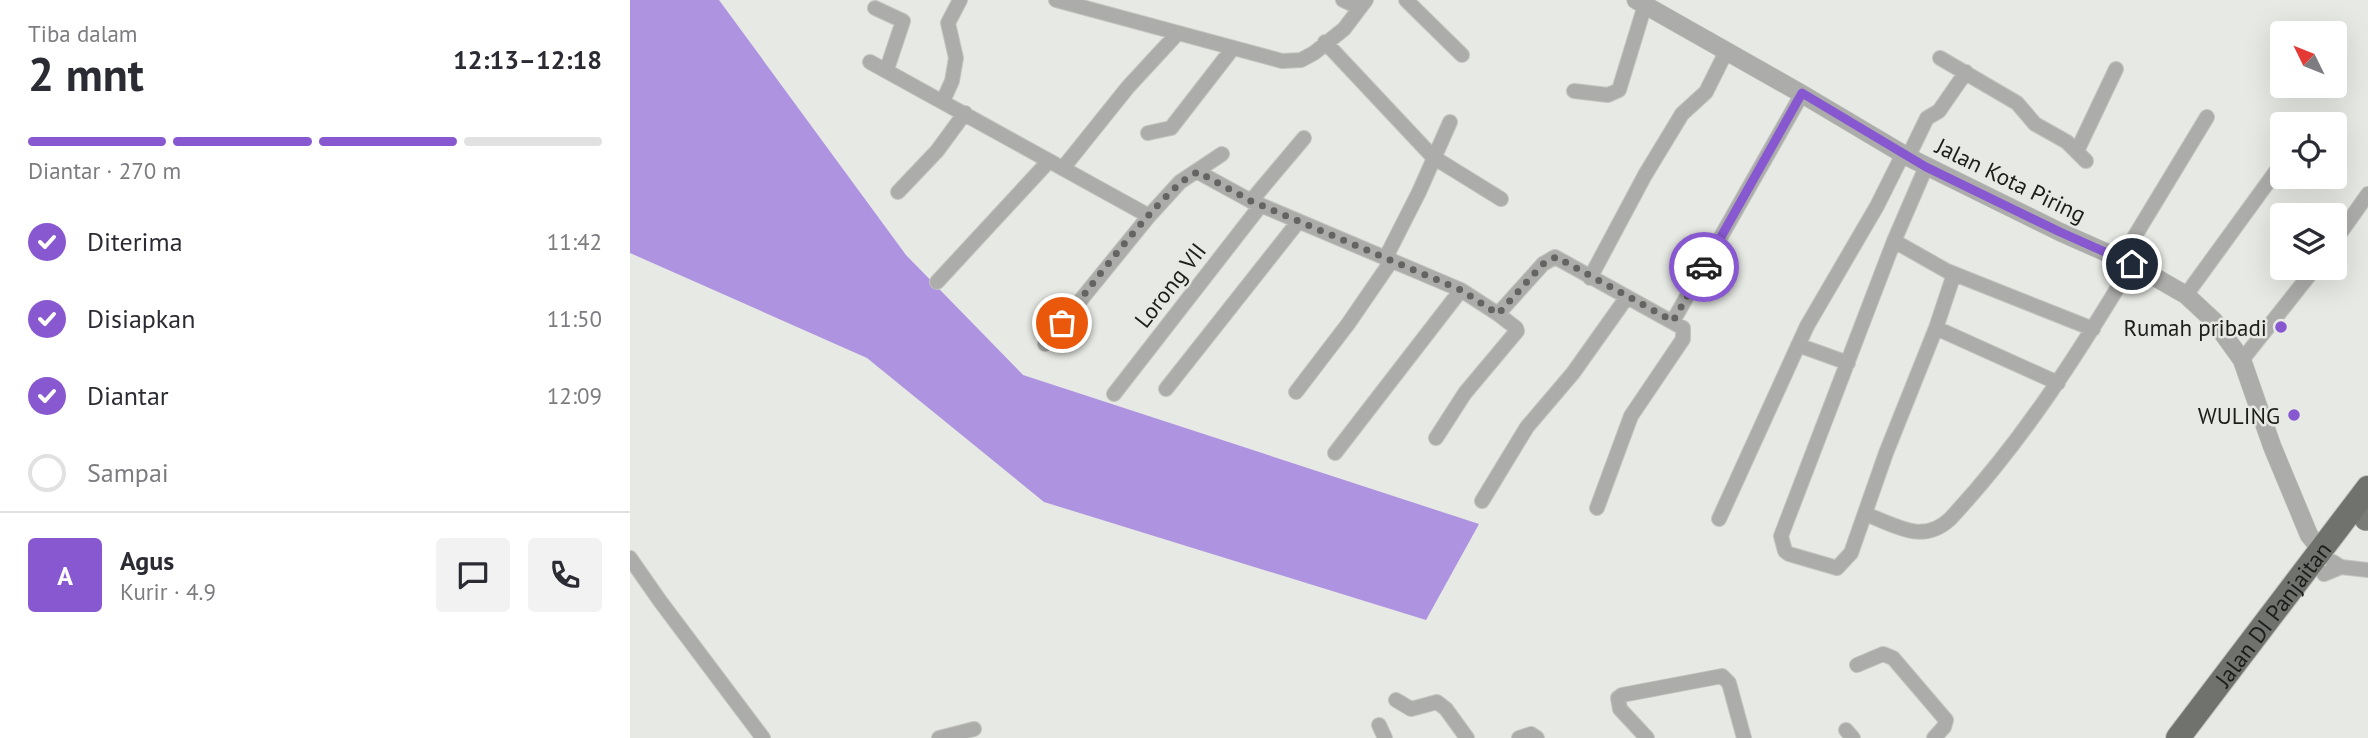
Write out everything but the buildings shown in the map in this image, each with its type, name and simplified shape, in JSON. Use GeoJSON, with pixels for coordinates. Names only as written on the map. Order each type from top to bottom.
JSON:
{"type":"FeatureCollection","features":[{"type":"Feature","properties":{"kind":"highway","name":"Jalan DI Panjaitan"},"geometry":{"type":"LineString","coordinates":[[2178,738],[2330,564],[2367,489]]}},
{"type":"Feature","properties":{"kind":"highway","name":"Jalan DI Panjaitan"},"geometry":{"type":"LineString","coordinates":[[2194,738],[2367,518]]}},
{"type":"Feature","properties":{"kind":"street"},"geometry":{"type":"LineString","coordinates":[[943,101],[952,81],[956,58],[948,23],[960,0]]}},
{"type":"Feature","properties":{"kind":"street"},"geometry":{"type":"LineString","coordinates":[[1056,0],[1282,61],[1301,60],[1344,29],[1363,4],[1343,0]]}},
{"type":"Feature","properties":{"kind":"street"},"geometry":{"type":"LineString","coordinates":[[1406,0],[1462,55]]}},
{"type":"Feature","properties":{"kind":"street"},"geometry":{"type":"LineString","coordinates":[[1574,91],[1608,95],[1619,90],[1641,3]]}},
{"type":"Feature","properties":{"kind":"street","name":"Jalan Kota Piring"},"geometry":{"type":"LineString","coordinates":[[1641,3],[1802,93],[1926,167],[2060,232],[2127,261],[2186,295],[2214,321],[2242,360],[2272,446],[2309,535],[2330,564]]}},
{"type":"Feature","properties":{"kind":"street"},"geometry":{"type":"LineString","coordinates":[[876,8],[904,21],[887,69]]}},
{"type":"Feature","properties":{"kind":"street"},"geometry":{"type":"LineString","coordinates":[[1063,168],[1128,87],[1177,34]]}},
{"type":"Feature","properties":{"kind":"street"},"geometry":{"type":"LineString","coordinates":[[1325,42],[1433,157],[1501,199]]}},
{"type":"Feature","properties":{"kind":"street"},"geometry":{"type":"LineString","coordinates":[[1148,133],[1164,132],[1171,128],[1233,48]]}},
{"type":"Feature","properties":{"kind":"street"},"geometry":{"type":"LineString","coordinates":[[1590,278],[1645,175],[1682,114],[1706,92],[1726,52]]}},
{"type":"Feature","properties":{"kind":"street"},"geometry":{"type":"LineString","coordinates":[[1940,58],[2017,103],[2035,124],[2067,142],[2081,156],[2116,69]]}},
{"type":"Feature","properties":{"kind":"street"},"geometry":{"type":"LineString","coordinates":[[870,62],[1149,216]]}},
{"type":"Feature","properties":{"kind":"street"},"geometry":{"type":"LineString","coordinates":[[1719,519],[1798,345],[1927,118],[1939,111],[1966,72]]}},
{"type":"Feature","properties":{"kind":"street"},"geometry":{"type":"LineString","coordinates":[[1673,321],[1802,93]]}},
{"type":"Feature","properties":{"kind":"street"},"geometry":{"type":"LineString","coordinates":[[898,192],[937,151],[965,113]]}},
{"type":"Feature","properties":{"kind":"street"},"geometry":{"type":"LineString","coordinates":[[1865,514],[1919,533],[1937,529],[1972,496],[2018,439],[2093,330],[2127,261],[2207,117]]}},
{"type":"Feature","properties":{"kind":"street"},"geometry":{"type":"LineString","coordinates":[[1296,392],[1348,324],[1389,259],[1450,122]]}},
{"type":"Feature","properties":{"kind":"street","name":"Lorong VII"},"geometry":{"type":"LineString","coordinates":[[1114,394],[1304,138]]}},
{"type":"Feature","properties":{"kind":"street"},"geometry":{"type":"LineString","coordinates":[[1045,344],[1180,182],[1223,154]]}},
{"type":"Feature","properties":{"kind":"street"},"geometry":{"type":"LineString","coordinates":[[937,282],[1049,161]]}},
{"type":"Feature","properties":{"kind":"street"},"geometry":{"type":"LineString","coordinates":[[1926,167],[1894,242],[1781,536],[1788,554],[1837,568],[1851,553],[1954,274]]}},
{"type":"Feature","properties":{"kind":"street"},"geometry":{"type":"LineString","coordinates":[[1198,172],[1298,222],[1461,290],[1516,328],[1517,331],[1465,393],[1436,438]]}},
{"type":"Feature","properties":{"kind":"street"},"geometry":{"type":"LineString","coordinates":[[2186,295],[2270,180]]}},
{"type":"Feature","properties":{"kind":"street"},"geometry":{"type":"LineString","coordinates":[[2347,224],[2368,194]]}},
{"type":"Feature","properties":{"kind":"street"},"geometry":{"type":"LineString","coordinates":[[1166,389],[1298,222]]}},
{"type":"Feature","properties":{"kind":"street"},"geometry":{"type":"LineString","coordinates":[[1894,242],[1954,274],[2093,330]]}},
{"type":"Feature","properties":{"kind":"street"},"geometry":{"type":"LineString","coordinates":[[1498,314],[1543,264],[1552,258],[1560,259],[1683,328],[1683,339],[1632,416],[1597,508]]}},
{"type":"Feature","properties":{"kind":"street"},"geometry":{"type":"LineString","coordinates":[[2242,360],[2305,280]]}},
{"type":"Feature","properties":{"kind":"street"},"geometry":{"type":"LineString","coordinates":[[1335,453],[1461,290]]}},
{"type":"Feature","properties":{"kind":"street"},"geometry":{"type":"LineString","coordinates":[[1482,501],[1527,427],[1573,373],[1627,297]]}},
{"type":"Feature","properties":{"kind":"street"},"geometry":{"type":"LineString","coordinates":[[1936,328],[2058,383]]}},
{"type":"Feature","properties":{"kind":"street"},"geometry":{"type":"LineString","coordinates":[[1798,345],[1848,363]]}},
{"type":"Feature","properties":{"kind":"street"},"geometry":{"type":"LineString","coordinates":[[630,558],[763,738]]}},
{"type":"Feature","properties":{"kind":"street"},"geometry":{"type":"LineString","coordinates":[[2330,564],[2368,570]]}},
{"type":"Feature","properties":{"kind":"street"},"geometry":{"type":"LineString","coordinates":[[1857,665],[1883,654],[1893,658],[1946,720],[1944,727],[1934,738]]}},
{"type":"Feature","properties":{"kind":"street"},"geometry":{"type":"LineString","coordinates":[[1647,738],[1620,709],[1618,702],[1622,695],[1722,676],[1729,683],[1744,738]]}},
{"type":"Feature","properties":{"kind":"street"},"geometry":{"type":"LineString","coordinates":[[1396,700],[1411,709],[1437,702],[1446,709],[1468,738]]}},
{"type":"Feature","properties":{"kind":"street"},"geometry":{"type":"LineString","coordinates":[[939,738],[974,729]]}},
{"type":"Feature","properties":{"kind":"street"},"geometry":{"type":"LineString","coordinates":[[1519,738],[1531,734],[1537,738]]}},
{"type":"Feature","properties":{"kind":"shaded area"},"geometry":{"type":"Polygon","coordinates":[[[630,0],[719,0],[906,255],[1023,375],[1479,524],[1426,620],[1044,502],[867,358],[630,253],[630,0]]]}},
{"type":"Feature","properties":{"kind":"way so far"},"geometry":{"type":"LineString","coordinates":[[1062,323],[1149,216],[1180,182],[1189,174],[1198,172],[1251,201],[1461,290],[1498,314],[1543,264],[1556,257],[1590,278],[1673,321],[1704,267]]}},
{"type":"Feature","properties":{"kind":"place","name":"Rumah pribadi"},"geometry":{"type":"Point","coordinates":[2281,327]}},
{"type":"Feature","properties":{"kind":"place","name":"WULING"},"geometry":{"type":"Point","coordinates":[2294,415]}},
{"type":"Feature","properties":{"kind":"route"},"geometry":{"type":"LineString","coordinates":[[1704,267],[1802,93],[1926,167],[2132,264]]}}]}
